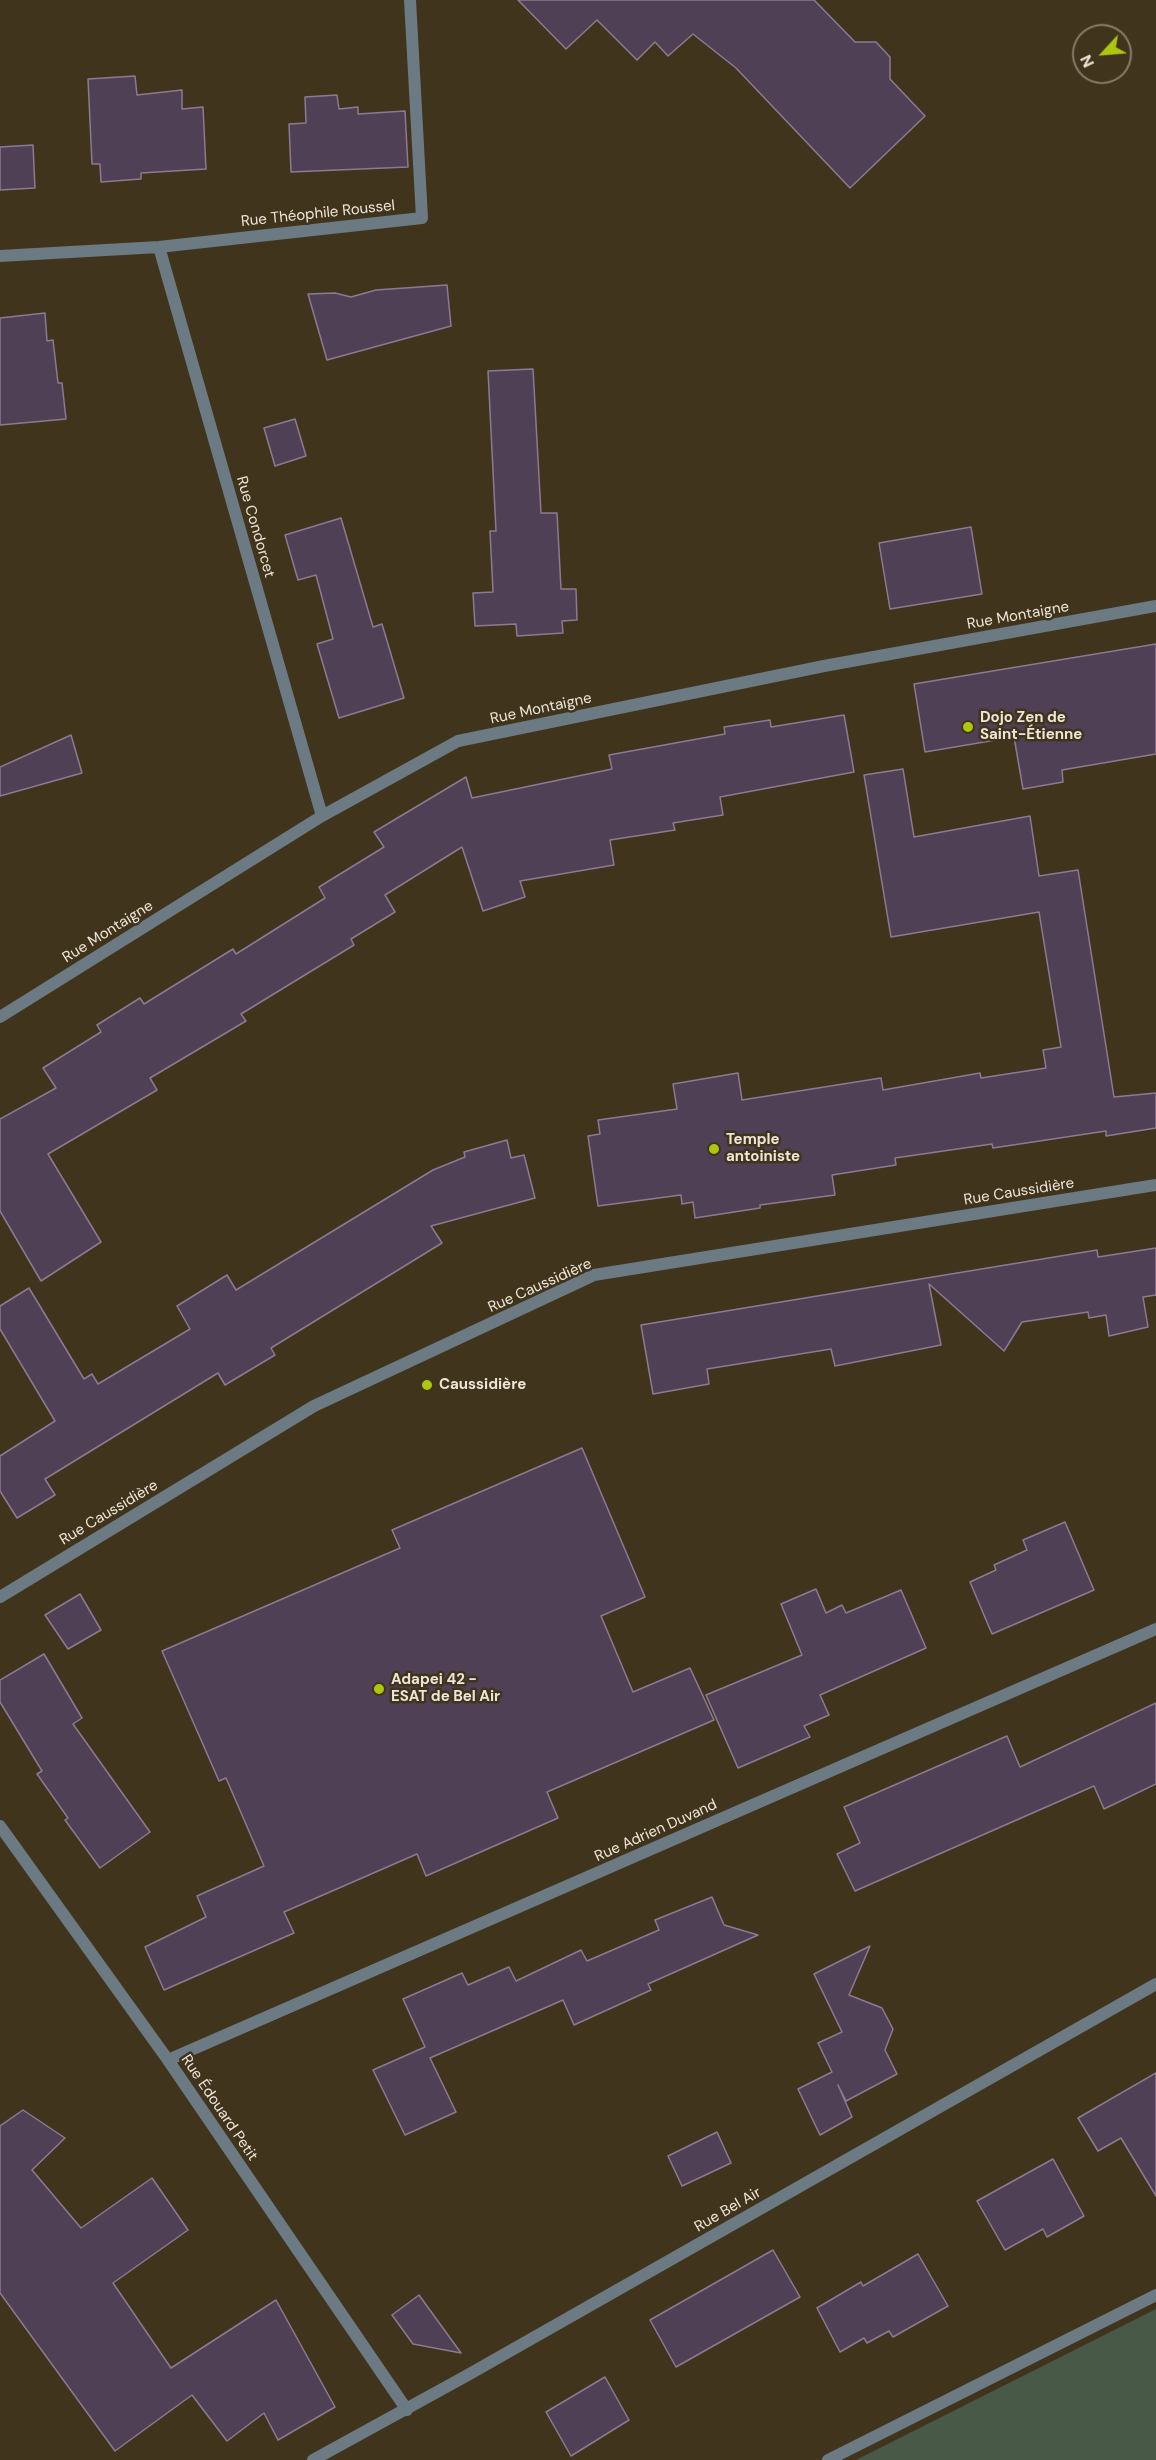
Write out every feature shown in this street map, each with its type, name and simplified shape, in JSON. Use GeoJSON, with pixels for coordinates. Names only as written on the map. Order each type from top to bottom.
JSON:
{"type":"FeatureCollection","features":[{"type":"Feature","properties":{"kind":"street","name":"Rue Théophile Roussel"},"geometry":{"type":"LineString","coordinates":[[0,256],[159,247],[422,218],[410,0]]}},
{"type":"Feature","properties":{"kind":"street","name":"Rue Condorcet"},"geometry":{"type":"LineString","coordinates":[[159,247],[322,816]]}},
{"type":"Feature","properties":{"kind":"street","name":"Rue Montaigne"},"geometry":{"type":"LineString","coordinates":[[0,1017],[322,816],[458,741],[824,666],[1156,606]]}},
{"type":"Feature","properties":{"kind":"street","name":"Rue Caussidière"},"geometry":{"type":"LineString","coordinates":[[0,1597],[314,1406],[594,1275],[1156,1185]]}},
{"type":"Feature","properties":{"kind":"street","name":"Rue Adrien Duvand"},"geometry":{"type":"LineString","coordinates":[[168,2060],[1156,1629]]}},
{"type":"Feature","properties":{"kind":"street","name":"Rue Édouard Petit"},"geometry":{"type":"LineString","coordinates":[[0,1826],[168,2060],[407,2410]]}},
{"type":"Feature","properties":{"kind":"street","name":"Rue Bel Air"},"geometry":{"type":"LineString","coordinates":[[313,2460],[407,2410],[1156,1984]]}},
{"type":"Feature","properties":{"kind":"street"},"geometry":{"type":"LineString","coordinates":[[828,2460],[1156,2295]]}},
{"type":"Feature","properties":{"kind":"green space"},"geometry":{"type":"Polygon","coordinates":[[[1156,2309],[1156,2460],[856,2460],[1156,2309]]]}},
{"type":"Feature","properties":{"kind":"building"},"geometry":{"type":"Polygon","coordinates":[[[518,0],[814,0],[855,42],[876,42],[890,57],[890,79],[925,116],[850,188],[736,68],[693,34],[668,56],[655,42],[637,60],[597,20],[566,49],[518,0]]]}},
{"type":"Feature","properties":{"kind":"building"},"geometry":{"type":"Polygon","coordinates":[[[135,76],[137,95],[182,90],[182,109],[203,107],[206,169],[141,173],[141,179],[101,182],[100,164],[92,164],[88,79],[135,76]]]}},
{"type":"Feature","properties":{"kind":"building"},"geometry":{"type":"Polygon","coordinates":[[[337,95],[339,109],[358,107],[358,114],[405,111],[408,167],[291,172],[289,124],[306,123],[305,97],[337,95]]]}},
{"type":"Feature","properties":{"kind":"building"},"geometry":{"type":"Polygon","coordinates":[[[33,145],[35,188],[0,190],[0,147],[33,145]]]}},
{"type":"Feature","properties":{"kind":"building"},"geometry":{"type":"Polygon","coordinates":[[[447,285],[451,326],[327,360],[308,294],[335,293],[351,297],[376,290],[447,285]]]}},
{"type":"Feature","properties":{"kind":"building"},"geometry":{"type":"Polygon","coordinates":[[[45,313],[47,341],[53,340],[58,383],[62,383],[66,419],[0,425],[0,318],[45,313]]]}},
{"type":"Feature","properties":{"kind":"building"},"geometry":{"type":"Polygon","coordinates":[[[533,369],[541,513],[557,513],[561,589],[576,589],[577,620],[562,621],[563,633],[517,636],[516,624],[475,626],[473,593],[493,592],[490,531],[496,531],[488,371],[533,369]]]}},
{"type":"Feature","properties":{"kind":"building"},"geometry":{"type":"Polygon","coordinates":[[[295,419],[306,456],[275,466],[264,428],[295,419]]]}},
{"type":"Feature","properties":{"kind":"building"},"geometry":{"type":"Polygon","coordinates":[[[341,518],[373,627],[382,624],[404,698],[339,718],[317,644],[333,639],[316,575],[298,580],[285,535],[341,518]]]}},
{"type":"Feature","properties":{"kind":"building"},"geometry":{"type":"Polygon","coordinates":[[[971,527],[982,594],[890,609],[879,543],[971,527]]]}},
{"type":"Feature","properties":{"kind":"building"},"geometry":{"type":"Polygon","coordinates":[[[1156,644],[1156,754],[1062,770],[1063,782],[1023,789],[1014,737],[925,752],[914,684],[1156,644]]]}},
{"type":"Feature","properties":{"kind":"building"},"geometry":{"type":"Polygon","coordinates":[[[844,715],[854,772],[720,797],[723,815],[673,823],[675,830],[610,840],[614,865],[520,881],[525,897],[483,911],[462,847],[385,895],[395,912],[351,939],[354,945],[241,1014],[246,1021],[150,1078],[157,1090],[48,1154],[101,1242],[41,1281],[0,1211],[0,1119],[56,1088],[43,1068],[101,1032],[97,1025],[140,998],[144,1004],[233,949],[236,954],[325,898],[319,887],[384,847],[374,832],[466,777],[472,798],[612,769],[609,755],[725,734],[724,727],[770,720],[771,727],[844,715]]]}},
{"type":"Feature","properties":{"kind":"building"},"geometry":{"type":"Polygon","coordinates":[[[71,735],[82,773],[0,796],[0,767],[71,735]]]}},
{"type":"Feature","properties":{"kind":"building"},"geometry":{"type":"Polygon","coordinates":[[[903,769],[914,837],[1030,816],[1039,876],[1078,870],[1114,1097],[1156,1093],[1156,1128],[1106,1136],[1106,1131],[993,1148],[992,1144],[895,1158],[896,1165],[832,1175],[835,1195],[760,1205],[760,1208],[695,1218],[693,1202],[682,1204],[681,1195],[598,1206],[588,1136],[600,1134],[598,1120],[677,1109],[673,1084],[738,1073],[742,1100],[881,1078],[883,1090],[980,1073],[981,1078],[1046,1068],[1043,1050],[1061,1047],[1039,912],[891,937],[864,775],[903,769]]]}},
{"type":"Feature","properties":{"kind":"building"},"geometry":{"type":"Polygon","coordinates":[[[507,1140],[511,1158],[524,1155],[535,1198],[431,1226],[442,1243],[271,1348],[275,1355],[225,1385],[218,1373],[45,1479],[55,1495],[17,1518],[0,1491],[0,1456],[55,1421],[0,1329],[0,1306],[29,1288],[84,1379],[92,1374],[98,1384],[190,1329],[177,1306],[227,1275],[236,1290],[433,1170],[465,1157],[464,1152],[507,1140]]]}},
{"type":"Feature","properties":{"kind":"building"},"geometry":{"type":"Polygon","coordinates":[[[1156,1248],[1156,1295],[1143,1297],[1148,1327],[1109,1336],[1106,1315],[1089,1318],[1088,1312],[1022,1322],[1004,1351],[929,1284],[941,1345],[835,1366],[831,1349],[707,1369],[709,1384],[653,1394],[641,1325],[1097,1250],[1098,1257],[1156,1248]]]}},
{"type":"Feature","properties":{"kind":"building","name":"Adapei 42 - ESAT de Bel Air"},"geometry":{"type":"Polygon","coordinates":[[[582,1448],[645,1597],[601,1616],[633,1692],[690,1668],[714,1720],[547,1792],[558,1818],[426,1876],[417,1854],[284,1912],[294,1933],[164,1990],[145,1947],[206,1917],[197,1896],[264,1866],[226,1778],[219,1781],[162,1651],[400,1548],[392,1530],[582,1448]]]}},
{"type":"Feature","properties":{"kind":"building"},"geometry":{"type":"Polygon","coordinates":[[[1065,1522],[1094,1590],[992,1634],[970,1582],[996,1570],[994,1565],[1027,1550],[1023,1540],[1065,1522]]]}},
{"type":"Feature","properties":{"kind":"building"},"geometry":{"type":"Polygon","coordinates":[[[816,1589],[826,1613],[842,1605],[846,1613],[901,1590],[926,1648],[820,1695],[829,1715],[804,1726],[810,1737],[738,1768],[706,1695],[802,1655],[781,1604],[816,1589]]]}},
{"type":"Feature","properties":{"kind":"building"},"geometry":{"type":"Polygon","coordinates":[[[80,1594],[101,1630],[68,1649],[45,1615],[80,1594]]]}},
{"type":"Feature","properties":{"kind":"building"},"geometry":{"type":"Polygon","coordinates":[[[44,1654],[82,1718],[73,1724],[150,1832],[100,1868],[65,1820],[68,1818],[37,1774],[42,1771],[0,1702],[0,1680],[44,1654]]]}},
{"type":"Feature","properties":{"kind":"building"},"geometry":{"type":"Polygon","coordinates":[[[1156,1703],[1156,1784],[1104,1809],[1094,1786],[855,1891],[837,1854],[860,1843],[844,1807],[1007,1736],[1020,1767],[1156,1703]]]}},
{"type":"Feature","properties":{"kind":"building"},"geometry":{"type":"Polygon","coordinates":[[[712,1897],[724,1925],[758,1935],[648,1984],[651,1990],[574,2025],[563,2000],[430,2058],[456,2112],[405,2135],[373,2070],[425,2047],[403,1999],[462,1973],[468,1985],[509,1967],[516,1981],[581,1950],[587,1961],[659,1930],[655,1920],[712,1897]]]}},
{"type":"Feature","properties":{"kind":"building"},"geometry":{"type":"Polygon","coordinates":[[[870,1946],[849,1995],[882,2008],[893,2029],[885,2050],[897,2074],[846,2101],[838,2085],[852,2117],[820,2135],[798,2089],[832,2072],[818,2043],[842,2032],[814,1974],[870,1946]]]}},
{"type":"Feature","properties":{"kind":"building"},"geometry":{"type":"Polygon","coordinates":[[[1156,2073],[1156,2196],[1121,2138],[1098,2151],[1078,2118],[1156,2073]]]}},
{"type":"Feature","properties":{"kind":"building"},"geometry":{"type":"Polygon","coordinates":[[[23,2110],[65,2138],[32,2170],[81,2228],[152,2178],[188,2230],[113,2283],[171,2368],[276,2300],[335,2407],[278,2440],[264,2413],[227,2441],[192,2395],[115,2451],[0,2293],[0,2126],[23,2110]]]}},
{"type":"Feature","properties":{"kind":"building"},"geometry":{"type":"Polygon","coordinates":[[[717,2132],[731,2163],[682,2186],[668,2156],[717,2132]]]}},
{"type":"Feature","properties":{"kind":"building"},"geometry":{"type":"Polygon","coordinates":[[[1053,2159],[1084,2216],[1047,2237],[1043,2229],[1005,2250],[977,2201],[1053,2159]]]}},
{"type":"Feature","properties":{"kind":"building"},"geometry":{"type":"Polygon","coordinates":[[[773,2250],[800,2297],[676,2367],[650,2320],[773,2250]]]}},
{"type":"Feature","properties":{"kind":"building"},"geometry":{"type":"Polygon","coordinates":[[[918,2254],[948,2306],[893,2337],[889,2331],[867,2343],[864,2338],[840,2352],[817,2308],[861,2282],[863,2286],[918,2254]]]}},
{"type":"Feature","properties":{"kind":"building"},"geometry":{"type":"Polygon","coordinates":[[[419,2295],[461,2353],[413,2344],[392,2315],[419,2295]]]}},
{"type":"Feature","properties":{"kind":"building"},"geometry":{"type":"Polygon","coordinates":[[[605,2377],[629,2420],[571,2456],[546,2412],[605,2377]]]}},
{"type":"Feature","properties":{"kind":"place","name":"Dojo Zen de Saint-Étienne"},"geometry":{"type":"Point","coordinates":[968,727]}},
{"type":"Feature","properties":{"kind":"place","name":"Temple antoiniste"},"geometry":{"type":"Point","coordinates":[714,1149]}},
{"type":"Feature","properties":{"kind":"place","name":"Caussidière"},"geometry":{"type":"Point","coordinates":[427,1385]}},
{"type":"Feature","properties":{"kind":"place","name":"Adapei 42 - ESAT de Bel Air"},"geometry":{"type":"Point","coordinates":[379,1689]}}]}
